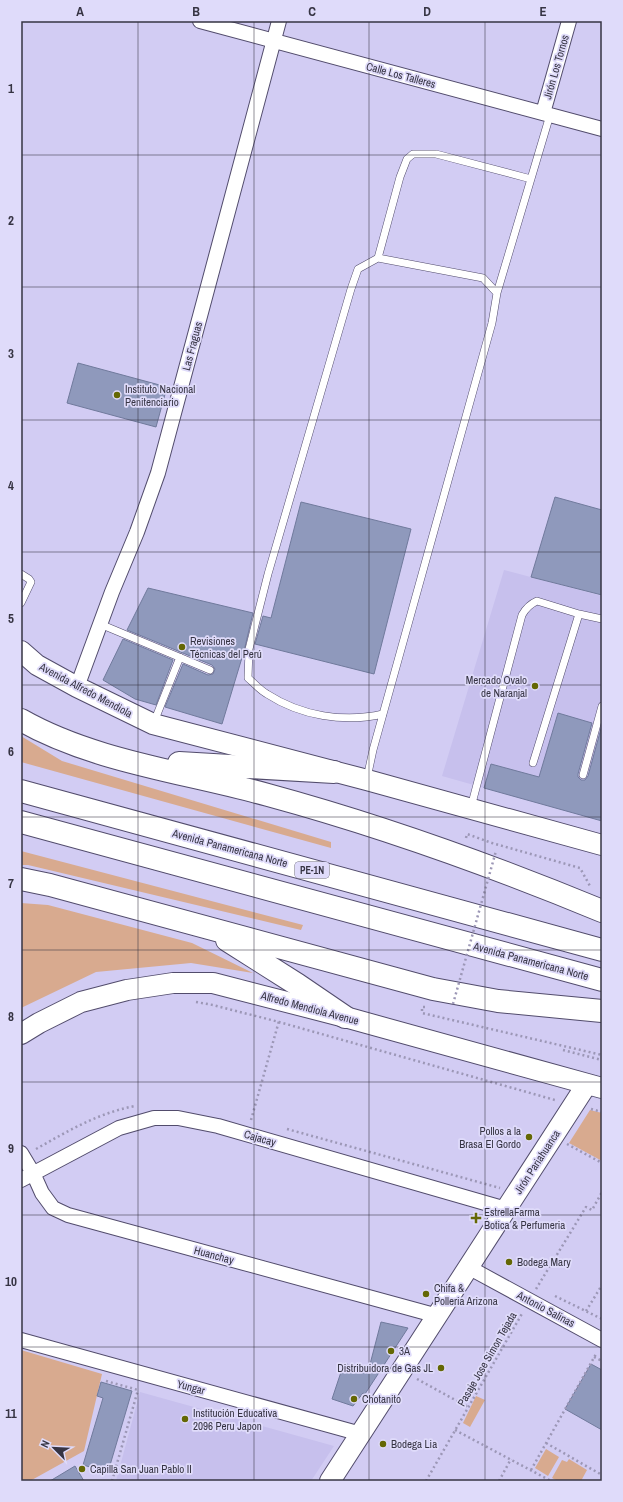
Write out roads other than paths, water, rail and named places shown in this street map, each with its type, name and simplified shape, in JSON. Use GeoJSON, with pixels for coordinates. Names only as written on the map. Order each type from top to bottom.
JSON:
{"type":"FeatureCollection","features":[{"type":"Feature","properties":{"kind":"highway"},"geometry":{"type":"LineString","coordinates":[[21,720],[77,746],[266,794],[397,834],[492,866],[602,911]]}},
{"type":"Feature","properties":{"kind":"highway"},"geometry":{"type":"LineString","coordinates":[[128,760],[334,772]]}},
{"type":"Feature","properties":{"kind":"highway","name":"Avenida Panamericana Norte"},"geometry":{"type":"LineString","coordinates":[[21,791],[602,950]]}},
{"type":"Feature","properties":{"kind":"highway","name":"Avenida Panamericana Norte"},"geometry":{"type":"LineString","coordinates":[[21,822],[602,980]]}},
{"type":"Feature","properties":{"kind":"highway"},"geometry":{"type":"LineString","coordinates":[[21,879],[50,885],[455,994],[511,1003],[602,1011]]}},
{"type":"Feature","properties":{"kind":"highway"},"geometry":{"type":"LineString","coordinates":[[208,928],[298,985],[345,1017]]}},
{"type":"Feature","properties":{"kind":"main road","name":"Avenida Alfredo Mendiola"},"geometry":{"type":"LineString","coordinates":[[21,651],[37,665],[77,688],[153,724]]}},
{"type":"Feature","properties":{"kind":"main road"},"geometry":{"type":"LineString","coordinates":[[153,724],[367,780],[602,845]]}},
{"type":"Feature","properties":{"kind":"main road","name":"Alfredo Mendiola Avenue"},"geometry":{"type":"LineString","coordinates":[[21,1034],[39,1023],[81,1002],[127,990],[173,982],[213,983],[345,1017],[594,1086]]}},
{"type":"Feature","properties":{"kind":"main road","name":"Jirón Pariahuanca"},"geometry":{"type":"LineString","coordinates":[[330,1481],[506,1209],[594,1086]]}},
{"type":"Feature","properties":{"kind":"street","name":"Calle Los Talleres"},"geometry":{"type":"LineString","coordinates":[[200,21],[232,25],[274,42],[602,129]]}},
{"type":"Feature","properties":{"kind":"street","name":"Las Fraguas"},"geometry":{"type":"LineString","coordinates":[[77,688],[158,473],[279,21]]}},
{"type":"Feature","properties":{"kind":"street","name":"Jirón Los Tornos"},"geometry":{"type":"LineString","coordinates":[[546,114],[569,21]]}},
{"type":"Feature","properties":{"kind":"street","name":"Cajacay"},"geometry":{"type":"LineString","coordinates":[[27,1176],[120,1128],[154,1118],[178,1118],[218,1126],[506,1209]]}},
{"type":"Feature","properties":{"kind":"street","name":"Huanchay"},"geometry":{"type":"LineString","coordinates":[[21,1153],[27,1176],[53,1208],[68,1215],[438,1316]]}},
{"type":"Feature","properties":{"kind":"street","name":"Antonio Salinas"},"geometry":{"type":"LineString","coordinates":[[468,1267],[529,1301],[600,1345]]}},
{"type":"Feature","properties":{"kind":"street","name":"Yungar"},"geometry":{"type":"LineString","coordinates":[[21,1340],[361,1434]]}},
{"type":"Feature","properties":{"kind":"lane"},"geometry":{"type":"LineString","coordinates":[[367,780],[373,750],[492,323],[497,293],[531,179],[546,114]]}},
{"type":"Feature","properties":{"kind":"lane"},"geometry":{"type":"LineString","coordinates":[[378,258],[400,177],[407,159],[413,154],[436,154],[531,179]]}},
{"type":"Feature","properties":{"kind":"lane"},"geometry":{"type":"LineString","coordinates":[[383,714],[368,718],[340,718],[301,710],[266,694],[248,678],[249,649],[268,574],[358,269],[378,258],[483,278],[497,293]]}},
{"type":"Feature","properties":{"kind":"lane"},"geometry":{"type":"LineString","coordinates":[[21,574],[31,582],[21,602]]}},
{"type":"Feature","properties":{"kind":"lane"},"geometry":{"type":"LineString","coordinates":[[471,809],[522,615],[530,604],[537,601],[579,614],[602,619]]}},
{"type":"Feature","properties":{"kind":"lane"},"geometry":{"type":"LineString","coordinates":[[533,763],[579,614]]}},
{"type":"Feature","properties":{"kind":"lane"},"geometry":{"type":"LineString","coordinates":[[100,624],[210,670]]}},
{"type":"Feature","properties":{"kind":"lane"},"geometry":{"type":"LineString","coordinates":[[153,724],[180,657]]}},
{"type":"Feature","properties":{"kind":"lane"},"geometry":{"type":"LineString","coordinates":[[583,775],[602,706]]}},
{"type":"Feature","properties":{"kind":"lane"},"geometry":{"type":"LineString","coordinates":[[576,838],[602,851]]}},
{"type":"Feature","properties":{"kind":"place","name":"Instituto Nacional Penitenciario"},"geometry":{"type":"Point","coordinates":[117,395]}},
{"type":"Feature","properties":{"kind":"place","name":"Revisiones Técnicas del Perú"},"geometry":{"type":"Point","coordinates":[182,647]}},
{"type":"Feature","properties":{"kind":"place","name":"Mercado Ovalo de Naranjal"},"geometry":{"type":"Point","coordinates":[535,686]}},
{"type":"Feature","properties":{"kind":"place","name":"Pollos a la Brasa El Gordo"},"geometry":{"type":"Point","coordinates":[529,1137]}},
{"type":"Feature","properties":{"kind":"place","name":"EstrellaFarma Botica & Perfumeria"},"geometry":{"type":"Point","coordinates":[476,1218]}},
{"type":"Feature","properties":{"kind":"place","name":"Bodega Mary"},"geometry":{"type":"Point","coordinates":[509,1262]}},
{"type":"Feature","properties":{"kind":"place","name":"Chifa & Polleria Arizona"},"geometry":{"type":"Point","coordinates":[426,1294]}},
{"type":"Feature","properties":{"kind":"place","name":"3A"},"geometry":{"type":"Point","coordinates":[391,1351]}},
{"type":"Feature","properties":{"kind":"place","name":"Distribuidora de Gas JL"},"geometry":{"type":"Point","coordinates":[441,1368]}},
{"type":"Feature","properties":{"kind":"place","name":"Chotanito"},"geometry":{"type":"Point","coordinates":[354,1399]}},
{"type":"Feature","properties":{"kind":"place","name":"Institución Educativa 2096 Peru Japon"},"geometry":{"type":"Point","coordinates":[185,1419]}},
{"type":"Feature","properties":{"kind":"place","name":"Bodega Lia"},"geometry":{"type":"Point","coordinates":[383,1444]}},
{"type":"Feature","properties":{"kind":"place","name":"Capilla San Juan Pablo II"},"geometry":{"type":"Point","coordinates":[82,1469]}}]}
